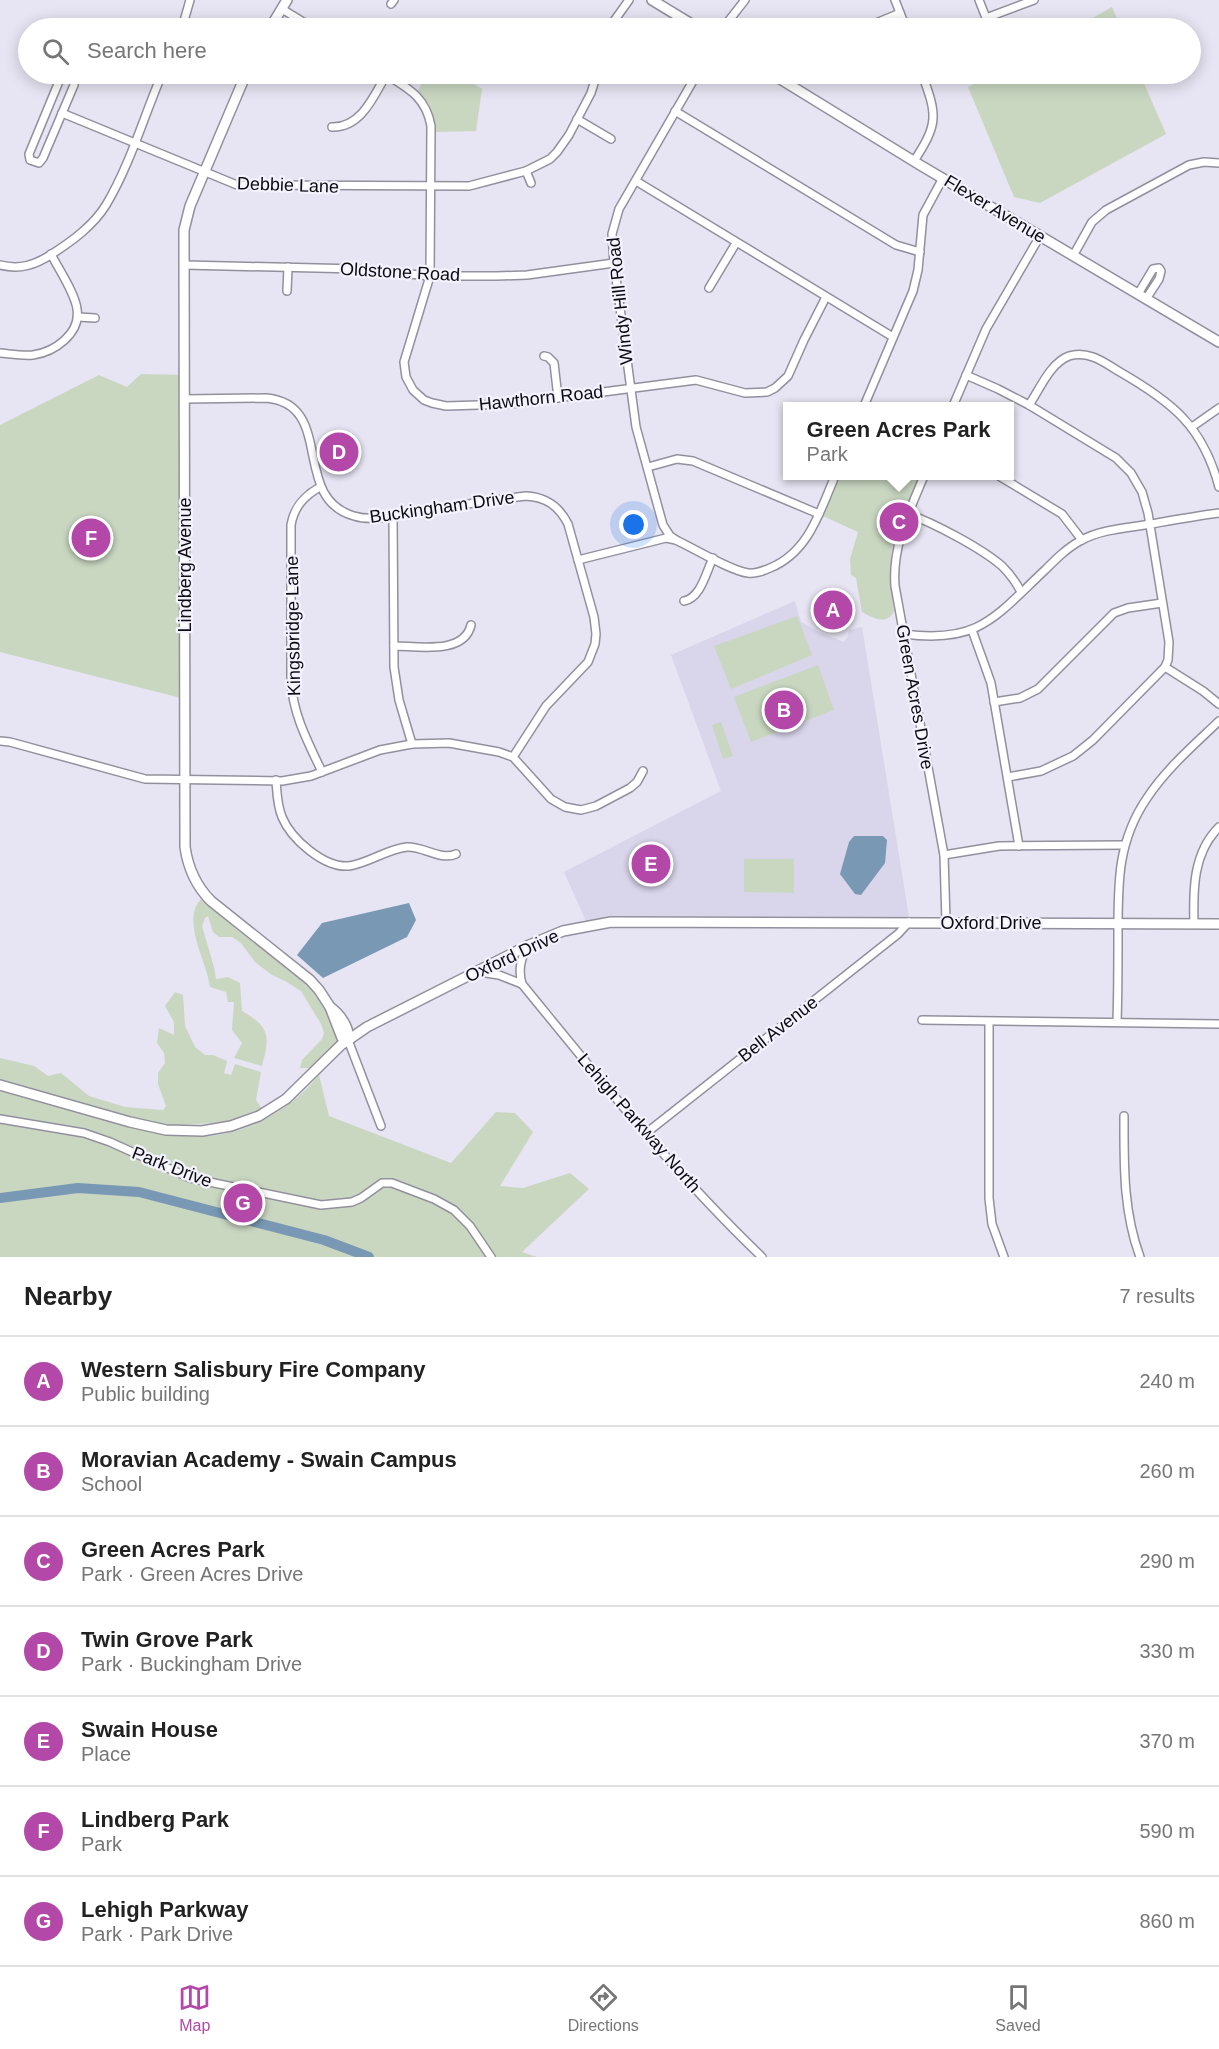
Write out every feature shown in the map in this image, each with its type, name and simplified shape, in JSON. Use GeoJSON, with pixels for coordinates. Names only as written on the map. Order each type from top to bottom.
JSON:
{"type":"FeatureCollection","features":[{"type":"Feature","properties":{"kind":"street"},"geometry":{"type":"LineString","coordinates":[[185,18],[190,0]]}},
{"type":"Feature","properties":{"kind":"street"},"geometry":{"type":"LineString","coordinates":[[616,18],[629,0]]}},
{"type":"Feature","properties":{"kind":"street"},"geometry":{"type":"LineString","coordinates":[[652,0],[682,18]]}},
{"type":"Feature","properties":{"kind":"street"},"geometry":{"type":"LineString","coordinates":[[729,18],[745,0]]}},
{"type":"Feature","properties":{"kind":"street"},"geometry":{"type":"LineString","coordinates":[[895,0],[902,18]]}},
{"type":"Feature","properties":{"kind":"street"},"geometry":{"type":"LineString","coordinates":[[980,0],[986,18],[1034,0]]}},
{"type":"Feature","properties":{"kind":"street"},"geometry":{"type":"LineString","coordinates":[[276,18],[284,4],[301,18]]}},
{"type":"Feature","properties":{"kind":"street"},"geometry":{"type":"LineString","coordinates":[[886,18],[900,12]]}},
{"type":"Feature","properties":{"kind":"street"},"geometry":{"type":"LineString","coordinates":[[58,84],[28,154],[33,162],[42,160],[74,84]]}},
{"type":"Feature","properties":{"kind":"street"},"geometry":{"type":"LineString","coordinates":[[0,265],[29,266],[51,255],[78,236],[100,213],[116,184],[158,84]]}},
{"type":"Feature","properties":{"kind":"street","name":"Lindberg Avenue"},"geometry":{"type":"LineString","coordinates":[[242,84],[186,220],[183,241],[185,265],[185,847],[195,880],[211,901],[310,980],[330,1007],[337,1012],[349,1032],[348,1040],[381,1126]]}},
{"type":"Feature","properties":{"kind":"street"},"geometry":{"type":"LineString","coordinates":[[332,127],[344,126],[355,120],[370,103],[380,84]]}},
{"type":"Feature","properties":{"kind":"street","name":"Hawthorn Road"},"geometry":{"type":"LineString","coordinates":[[401,84],[415,93],[427,109],[431,126],[430,276],[404,362],[406,377],[418,395],[432,403],[446,406],[510,404],[696,380],[752,394],[767,392],[782,383],[792,370],[826,297]]}},
{"type":"Feature","properties":{"kind":"street","name":"Debbie Lane"},"geometry":{"type":"LineString","coordinates":[[62,113],[228,183],[246,186],[469,186],[526,171],[542,164],[558,152],[569,135],[594,84]]}},
{"type":"Feature","properties":{"kind":"street","name":"Windy Hill Road"},"geometry":{"type":"LineString","coordinates":[[676,540],[663,525],[636,427],[612,244],[613,227],[619,209],[691,84]]}},
{"type":"Feature","properties":{"kind":"street","name":"Flexer Avenue"},"geometry":{"type":"LineString","coordinates":[[788,84],[1219,342]]}},
{"type":"Feature","properties":{"kind":"street"},"geometry":{"type":"LineString","coordinates":[[914,161],[927,141],[933,124],[932,103],[925,84]]}},
{"type":"Feature","properties":{"kind":"street"},"geometry":{"type":"LineString","coordinates":[[675,111],[897,245],[920,252]]}},
{"type":"Feature","properties":{"kind":"street"},"geometry":{"type":"LineString","coordinates":[[577,119],[611,138]]}},
{"type":"Feature","properties":{"kind":"street"},"geometry":{"type":"LineString","coordinates":[[1073,256],[1092,222],[1106,210],[1189,165],[1204,162],[1219,163]]}},
{"type":"Feature","properties":{"kind":"street"},"geometry":{"type":"LineString","coordinates":[[526,171],[531,183]]}},
{"type":"Feature","properties":{"kind":"street"},"geometry":{"type":"LineString","coordinates":[[866,402],[916,281],[923,215],[943,178]]}},
{"type":"Feature","properties":{"kind":"street"},"geometry":{"type":"LineString","coordinates":[[636,181],[893,336]]}},
{"type":"Feature","properties":{"kind":"street"},"geometry":{"type":"LineString","coordinates":[[955,402],[994,313],[1040,236]]}},
{"type":"Feature","properties":{"kind":"street"},"geometry":{"type":"LineString","coordinates":[[709,288],[736,243]]}},
{"type":"Feature","properties":{"kind":"street"},"geometry":{"type":"LineString","coordinates":[[0,353],[25,356],[45,351],[71,334],[78,317],[76,304],[51,255]]}},
{"type":"Feature","properties":{"kind":"street","name":"Oldstone Road"},"geometry":{"type":"LineString","coordinates":[[185,265],[358,269],[430,276],[512,276],[614,263]]}},
{"type":"Feature","properties":{"kind":"street"},"geometry":{"type":"LineString","coordinates":[[287,291],[288,267]]}},
{"type":"Feature","properties":{"kind":"street"},"geometry":{"type":"LineString","coordinates":[[78,317],[95,318]]}},
{"type":"Feature","properties":{"kind":"street"},"geometry":{"type":"LineString","coordinates":[[1029,405],[1057,363],[1069,357],[1088,355],[1095,358],[1156,393],[1170,404],[1192,427],[1211,459],[1219,487]]}},
{"type":"Feature","properties":{"kind":"street"},"geometry":{"type":"LineString","coordinates":[[544,356],[554,363],[558,398]]}},
{"type":"Feature","properties":{"kind":"street"},"geometry":{"type":"LineString","coordinates":[[966,375],[998,388],[1029,405],[1107,452],[1131,473],[1142,492],[1150,524],[1170,650],[1166,667],[1093,740],[1073,756],[1041,771],[1008,777]]}},
{"type":"Feature","properties":{"kind":"street","name":"Buckingham Drive"},"geometry":{"type":"LineString","coordinates":[[185,399],[266,398],[289,404],[301,416],[307,429],[320,487],[330,502],[352,516],[370,518],[393,516],[519,496],[535,496],[549,502],[560,511],[568,524],[596,625],[596,634],[592,653],[582,670],[546,706],[513,757]]}},
{"type":"Feature","properties":{"kind":"street"},"geometry":{"type":"LineString","coordinates":[[1192,427],[1219,408]]}},
{"type":"Feature","properties":{"kind":"street"},"geometry":{"type":"LineString","coordinates":[[648,467],[677,459],[693,460],[819,514]]}},
{"type":"Feature","properties":{"kind":"street"},"geometry":{"type":"LineString","coordinates":[[578,560],[659,538],[676,540],[747,573],[755,573],[773,567],[800,547],[812,529],[833,480]]}},
{"type":"Feature","properties":{"kind":"street","name":"Green Acres Drive"},"geometry":{"type":"LineString","coordinates":[[922,480],[896,548],[894,570],[944,855],[946,922]]}},
{"type":"Feature","properties":{"kind":"street"},"geometry":{"type":"LineString","coordinates":[[1006,480],[1062,514],[1082,540]]}},
{"type":"Feature","properties":{"kind":"street","name":"Kingsbridge Lane"},"geometry":{"type":"LineString","coordinates":[[320,487],[310,492],[299,503],[292,518],[291,681],[299,723],[322,772]]}},
{"type":"Feature","properties":{"kind":"street"},"geometry":{"type":"LineString","coordinates":[[904,634],[941,637],[972,630],[993,618],[1065,551],[1082,540],[1108,531],[1219,513]]}},
{"type":"Feature","properties":{"kind":"street"},"geometry":{"type":"LineString","coordinates":[[908,514],[934,525],[992,559],[1009,573],[1021,592]]}},
{"type":"Feature","properties":{"kind":"street"},"geometry":{"type":"LineString","coordinates":[[393,516],[394,668],[399,700],[412,744]]}},
{"type":"Feature","properties":{"kind":"street"},"geometry":{"type":"LineString","coordinates":[[684,601],[696,595],[713,558]]}},
{"type":"Feature","properties":{"kind":"street"},"geometry":{"type":"LineString","coordinates":[[994,702],[1020,698],[1038,689],[1114,614],[1128,608],[1162,603]]}},
{"type":"Feature","properties":{"kind":"street"},"geometry":{"type":"LineString","coordinates":[[394,646],[453,645],[464,640],[471,625]]}},
{"type":"Feature","properties":{"kind":"street"},"geometry":{"type":"LineString","coordinates":[[972,630],[985,665],[994,702],[1019,846]]}},
{"type":"Feature","properties":{"kind":"street"},"geometry":{"type":"LineString","coordinates":[[1166,667],[1219,704]]}},
{"type":"Feature","properties":{"kind":"street"},"geometry":{"type":"LineString","coordinates":[[1118,1022],[1119,875],[1124,845],[1140,808],[1153,789],[1219,721]]}},
{"type":"Feature","properties":{"kind":"street"},"geometry":{"type":"LineString","coordinates":[[0,741],[133,777],[157,780],[303,778],[372,752],[412,744],[461,745],[500,752],[513,757],[551,799],[573,809],[596,806],[621,793],[637,782],[643,771]]}},
{"type":"Feature","properties":{"kind":"street"},"geometry":{"type":"LineString","coordinates":[[276,780],[279,809],[286,826],[299,842],[327,862],[351,866],[406,847],[419,848],[448,857],[456,854]]}},
{"type":"Feature","properties":{"kind":"street"},"geometry":{"type":"LineString","coordinates":[[1194,924],[1193,887],[1198,863],[1210,838],[1219,826]]}},
{"type":"Feature","properties":{"kind":"street"},"geometry":{"type":"LineString","coordinates":[[944,855],[981,848],[1124,845]]}},
{"type":"Feature","properties":{"kind":"street","name":"Oxford Drive"},"geometry":{"type":"LineString","coordinates":[[0,1085],[171,1131],[202,1131],[245,1122],[273,1108],[298,1089],[348,1040],[367,1027],[526,946],[579,927],[627,921],[1219,924]]}},
{"type":"Feature","properties":{"kind":"street","name":"Bell Avenue"},"geometry":{"type":"LineString","coordinates":[[645,1134],[890,941],[909,922]]}},
{"type":"Feature","properties":{"kind":"street"},"geometry":{"type":"LineString","coordinates":[[522,984],[519,974],[520,963],[526,946]]}},
{"type":"Feature","properties":{"kind":"street"},"geometry":{"type":"LineString","coordinates":[[476,971],[499,975],[522,984]]}},
{"type":"Feature","properties":{"kind":"street","name":"Lehigh Parkway North"},"geometry":{"type":"LineString","coordinates":[[522,984],[645,1134],[762,1257]]}},
{"type":"Feature","properties":{"kind":"street"},"geometry":{"type":"LineString","coordinates":[[922,1020],[1219,1023]]}},
{"type":"Feature","properties":{"kind":"street"},"geometry":{"type":"LineString","coordinates":[[989,1022],[988,1198],[992,1224],[1004,1257]]}},
{"type":"Feature","properties":{"kind":"street"},"geometry":{"type":"LineString","coordinates":[[1124,1116],[1125,1201],[1140,1257]]}},
{"type":"Feature","properties":{"kind":"street","name":"Park Drive"},"geometry":{"type":"LineString","coordinates":[[0,1119],[84,1133],[110,1142],[190,1178],[321,1205],[352,1202],[382,1183],[392,1183],[434,1199],[454,1210],[470,1226],[491,1257]]}},
{"type":"Feature","properties":{"kind":"shaded area"},"geometry":{"type":"Polygon","coordinates":[[[795,601],[801,622],[844,642],[849,630],[862,627],[909,917],[635,916],[586,921],[564,872],[721,791],[671,655],[795,601]]]}},
{"type":"Feature","properties":{"kind":"green space"},"geometry":{"type":"Polygon","coordinates":[[[1112,7],[1117,18],[1093,18],[1112,7]]]}},
{"type":"Feature","properties":{"kind":"green space"},"geometry":{"type":"Polygon","coordinates":[[[422,84],[474,84],[482,89],[476,131],[436,132],[430,106],[418,90],[422,84]]]}},
{"type":"Feature","properties":{"kind":"green space"},"geometry":{"type":"Polygon","coordinates":[[[974,84],[1144,84],[1166,134],[1040,203],[1014,197],[968,87],[974,84]]]}},
{"type":"Feature","properties":{"kind":"green space"},"geometry":{"type":"Polygon","coordinates":[[[141,374],[183,375],[181,698],[0,652],[0,425],[99,375],[127,387],[141,374]]]}},
{"type":"Feature","properties":{"kind":"green space"},"geometry":{"type":"Polygon","coordinates":[[[838,480],[917,480],[892,547],[890,571],[894,611],[888,618],[880,619],[862,612],[856,578],[851,575],[850,559],[858,532],[823,516],[838,480]]]}},
{"type":"Feature","properties":{"kind":"green space"},"geometry":{"type":"Polygon","coordinates":[[[797,616],[812,655],[731,689],[714,646],[797,616]]]}},
{"type":"Feature","properties":{"kind":"green space"},"geometry":{"type":"Polygon","coordinates":[[[818,665],[834,710],[751,742],[734,697],[818,665]]]}},
{"type":"Feature","properties":{"kind":"green space"},"geometry":{"type":"Polygon","coordinates":[[[721,722],[733,756],[723,759],[712,725],[721,722]]]}},
{"type":"Feature","properties":{"kind":"green space"},"geometry":{"type":"Polygon","coordinates":[[[744,859],[794,859],[794,893],[744,892],[744,859]]]}},
{"type":"Feature","properties":{"kind":"green space"},"geometry":{"type":"Polygon","coordinates":[[[203,897],[315,989],[330,1018],[338,1041],[313,1068],[300,1068],[302,1060],[322,1039],[324,1033],[301,991],[272,975],[255,962],[241,943],[232,937],[219,937],[213,932],[208,916],[202,926],[216,979],[228,977],[240,983],[242,1011],[258,1022],[266,1033],[267,1040],[262,1066],[234,1058],[242,1043],[232,1030],[234,1002],[228,1002],[226,992],[210,987],[196,940],[194,916],[196,906],[203,897]]]}},
{"type":"Feature","properties":{"kind":"green space"},"geometry":{"type":"Polygon","coordinates":[[[175,992],[183,995],[185,1026],[195,1047],[205,1055],[213,1055],[227,1061],[224,1073],[231,1075],[235,1064],[261,1072],[256,1100],[262,1109],[229,1122],[164,1126],[0,1079],[0,1058],[34,1066],[48,1076],[61,1073],[89,1096],[125,1107],[163,1110],[166,1106],[158,1084],[158,1073],[165,1063],[164,1053],[157,1043],[159,1028],[174,1035],[174,1022],[165,1006],[175,992]]]}},
{"type":"Feature","properties":{"kind":"green space"},"geometry":{"type":"Polygon","coordinates":[[[319,1075],[329,1116],[451,1163],[496,1112],[515,1113],[533,1132],[500,1186],[523,1188],[570,1173],[589,1189],[522,1252],[537,1257],[0,1257],[0,1091],[141,1129],[174,1135],[207,1136],[237,1131],[264,1120],[288,1105],[319,1075]]]}},
{"type":"Feature","properties":{"kind":"water"},"geometry":{"type":"Polygon","coordinates":[[[854,836],[883,836],[887,840],[885,863],[861,895],[855,894],[840,874],[849,842],[854,836]]]}},
{"type":"Feature","properties":{"kind":"water"},"geometry":{"type":"Polygon","coordinates":[[[409,903],[416,920],[407,937],[323,978],[297,955],[322,923],[409,903]]]}},
{"type":"Feature","properties":{"kind":"waterway"},"geometry":{"type":"LineString","coordinates":[[0,1198],[78,1188],[139,1192],[324,1240],[369,1257]]}},
{"type":"Feature","properties":{"kind":"place","name":"Twin Grove Park"},"geometry":{"type":"Point","coordinates":[339,452]}},
{"type":"Feature","properties":{"kind":"place","name":"Green Acres Park"},"geometry":{"type":"Point","coordinates":[899,522]}},
{"type":"Feature","properties":{"kind":"place","name":"Lindberg Park"},"geometry":{"type":"Point","coordinates":[91,538]}},
{"type":"Feature","properties":{"kind":"place","name":"Western Salisbury Fire Company"},"geometry":{"type":"Point","coordinates":[833,610]}},
{"type":"Feature","properties":{"kind":"place","name":"Moravian Academy - Swain Campus"},"geometry":{"type":"Point","coordinates":[784,710]}},
{"type":"Feature","properties":{"kind":"place","name":"Swain House"},"geometry":{"type":"Point","coordinates":[651,864]}},
{"type":"Feature","properties":{"kind":"place","name":"Lehigh Parkway"},"geometry":{"type":"Point","coordinates":[243,1203]}}]}
